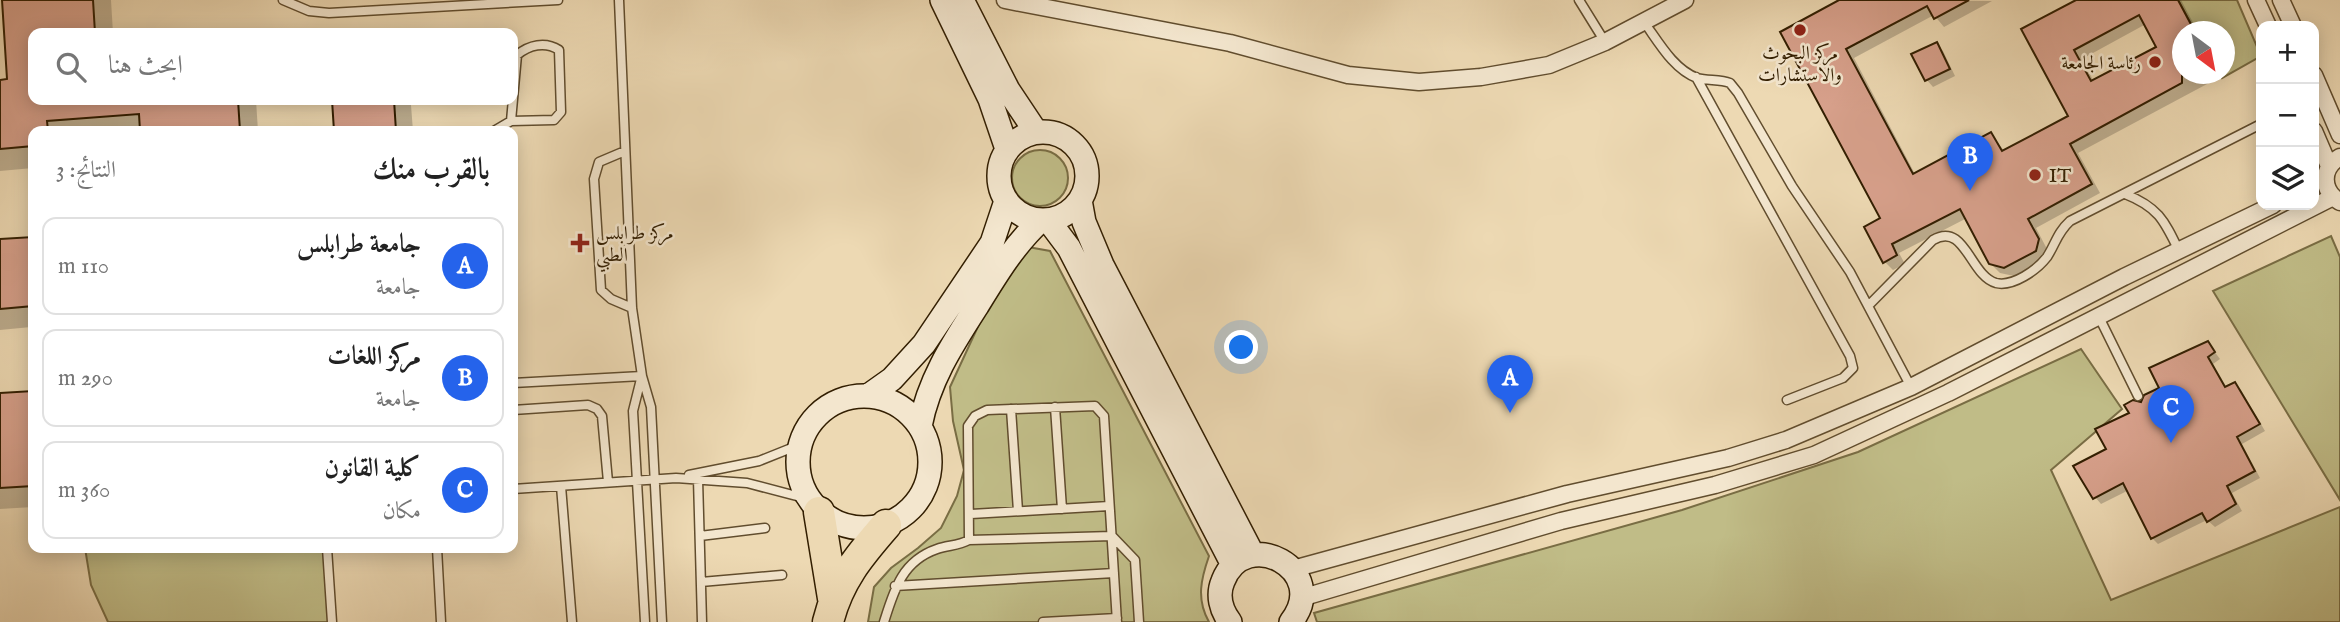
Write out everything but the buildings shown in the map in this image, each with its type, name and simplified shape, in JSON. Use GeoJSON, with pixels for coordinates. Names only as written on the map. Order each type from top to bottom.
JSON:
{"type":"FeatureCollection","features":[{"type":"Feature","properties":{"kind":"highway"},"geometry":{"type":"LineString","coordinates":[[814,506],[830,610]]}},
{"type":"Feature","properties":{"kind":"highway"},"geometry":{"type":"LineString","coordinates":[[830,610],[859,555],[886,525]]}},
{"type":"Feature","properties":{"kind":"street"},"geometry":{"type":"LineString","coordinates":[[942,0],[990,99],[1007,149]]}},
{"type":"Feature","properties":{"kind":"street"},"geometry":{"type":"LineString","coordinates":[[962,0],[1008,90],[1036,132]]}},
{"type":"Feature","properties":{"kind":"street"},"geometry":{"type":"LineString","coordinates":[[1005,0],[1230,43],[1348,75],[1419,82],[1481,77],[1549,65],[1605,42],[1685,0]]}},
{"type":"Feature","properties":{"kind":"street"},"geometry":{"type":"LineString","coordinates":[[2256,0],[2265,21]]}},
{"type":"Feature","properties":{"kind":"street"},"geometry":{"type":"LineString","coordinates":[[2281,0],[2290,21]]}},
{"type":"Feature","properties":{"kind":"street"},"geometry":{"type":"LineString","coordinates":[[2318,84],[2340,135]]}},
{"type":"Feature","properties":{"kind":"street"},"geometry":{"type":"LineString","coordinates":[[1049,131],[1061,135],[1080,151],[1088,175],[1086,188],[1072,209],[1060,216],[1044,220],[1021,215],[1006,201],[998,175],[1007,149],[1020,138],[1036,132],[1049,131]]}},
{"type":"Feature","properties":{"kind":"street"},"geometry":{"type":"LineString","coordinates":[[1301,598],[1561,521],[1715,485],[1814,455],[1948,393],[2098,315],[2336,200],[2326,186],[2327,171],[2319,146]]}},
{"type":"Feature","properties":{"kind":"street"},"geometry":{"type":"LineString","coordinates":[[1080,200],[1084,222],[1102,265],[1243,560]]}},
{"type":"Feature","properties":{"kind":"street"},"geometry":{"type":"LineString","coordinates":[[868,396],[892,379],[924,344],[992,243],[1006,201]]}},
{"type":"Feature","properties":{"kind":"street"},"geometry":{"type":"LineString","coordinates":[[1293,569],[1567,494],[1728,458],[1786,440],[1911,387],[2263,210]]}},
{"type":"Feature","properties":{"kind":"street"},"geometry":{"type":"LineString","coordinates":[[920,426],[925,399],[942,361],[1011,252],[1044,220]]}},
{"type":"Feature","properties":{"kind":"street"},"geometry":{"type":"LineString","coordinates":[[1044,220],[1069,248],[1243,560]]}},
{"type":"Feature","properties":{"kind":"street"},"geometry":{"type":"LineString","coordinates":[[868,396],[897,405],[910,414],[920,426],[927,441],[930,458],[926,483],[914,506],[902,517],[869,529],[851,528],[834,522],[814,506],[800,482],[797,463],[799,445],[818,414],[850,397],[868,396]]}},
{"type":"Feature","properties":{"kind":"street"},"geometry":{"type":"LineString","coordinates":[[1230,622],[1222,609],[1220,598],[1225,575],[1243,560],[1275,556],[1293,569],[1300,583],[1300,607],[1291,622]]}},
{"type":"Feature","properties":{"kind":"lane"},"geometry":{"type":"LineString","coordinates":[[283,0],[309,11],[329,13],[558,0]]}},
{"type":"Feature","properties":{"kind":"lane"},"geometry":{"type":"LineString","coordinates":[[619,0],[632,308],[642,376],[650,407],[662,622]]}},
{"type":"Feature","properties":{"kind":"lane"},"geometry":{"type":"LineString","coordinates":[[1579,0],[1605,42]]}},
{"type":"Feature","properties":{"kind":"lane"},"geometry":{"type":"LineString","coordinates":[[1644,22],[1672,60],[1696,77],[1730,83],[1738,93],[1792,186],[1850,272],[1911,387]]}},
{"type":"Feature","properties":{"kind":"lane"},"geometry":{"type":"LineString","coordinates":[[502,126],[511,121],[554,120],[561,112],[559,50],[551,45],[527,47],[518,54]]}},
{"type":"Feature","properties":{"kind":"lane"},"geometry":{"type":"LineString","coordinates":[[1696,77],[1850,356],[1853,368],[1843,378],[1787,400]]}},
{"type":"Feature","properties":{"kind":"lane"},"geometry":{"type":"LineString","coordinates":[[511,121],[512,105]]}},
{"type":"Feature","properties":{"kind":"lane"},"geometry":{"type":"LineString","coordinates":[[1868,305],[1941,235],[1949,235],[1959,243],[1983,275],[1991,281],[2010,283],[2038,267],[2047,257],[2059,231],[2070,221],[2256,127]]}},
{"type":"Feature","properties":{"kind":"lane"},"geometry":{"type":"LineString","coordinates":[[625,150],[599,162],[594,179],[601,290],[611,299],[632,308]]}},
{"type":"Feature","properties":{"kind":"lane"},"geometry":{"type":"LineString","coordinates":[[2125,194],[2153,207],[2165,222],[2179,251]]}},
{"type":"Feature","properties":{"kind":"lane"},"geometry":{"type":"LineString","coordinates":[[2098,315],[2138,396]]}},
{"type":"Feature","properties":{"kind":"lane"},"geometry":{"type":"LineString","coordinates":[[518,383],[642,376]]}},
{"type":"Feature","properties":{"kind":"lane"},"geometry":{"type":"LineString","coordinates":[[642,376],[633,411],[645,622]]}},
{"type":"Feature","properties":{"kind":"lane"},"geometry":{"type":"LineString","coordinates":[[518,410],[588,405],[597,410],[603,421],[608,482]]}},
{"type":"Feature","properties":{"kind":"lane"},"geometry":{"type":"LineString","coordinates":[[969,540],[971,514],[968,426],[975,416],[987,410],[1095,406],[1104,416],[1117,620],[1043,622]]}},
{"type":"Feature","properties":{"kind":"lane"},"geometry":{"type":"LineString","coordinates":[[1055,407],[1062,509]]}},
{"type":"Feature","properties":{"kind":"lane"},"geometry":{"type":"LineString","coordinates":[[1011,409],[1018,511]]}},
{"type":"Feature","properties":{"kind":"lane"},"geometry":{"type":"LineString","coordinates":[[676,478],[759,461],[799,445]]}},
{"type":"Feature","properties":{"kind":"lane"},"geometry":{"type":"LineString","coordinates":[[518,489],[653,478],[698,479],[747,483],[814,506]]}},
{"type":"Feature","properties":{"kind":"lane"},"geometry":{"type":"LineString","coordinates":[[698,479],[702,622]]}},
{"type":"Feature","properties":{"kind":"lane"},"geometry":{"type":"LineString","coordinates":[[561,486],[572,622]]}},
{"type":"Feature","properties":{"kind":"lane"},"geometry":{"type":"LineString","coordinates":[[971,514],[1109,506]]}},
{"type":"Feature","properties":{"kind":"lane"},"geometry":{"type":"LineString","coordinates":[[699,536],[765,528]]}},
{"type":"Feature","properties":{"kind":"lane"},"geometry":{"type":"LineString","coordinates":[[884,622],[895,586],[904,570],[923,554],[969,540],[1112,536],[1135,561],[1139,622]]}},
{"type":"Feature","properties":{"kind":"lane"},"geometry":{"type":"LineString","coordinates":[[327,553],[332,622]]}},
{"type":"Feature","properties":{"kind":"lane"},"geometry":{"type":"LineString","coordinates":[[437,553],[440,622]]}},
{"type":"Feature","properties":{"kind":"lane"},"geometry":{"type":"LineString","coordinates":[[895,586],[1114,573]]}},
{"type":"Feature","properties":{"kind":"lane"},"geometry":{"type":"LineString","coordinates":[[701,583],[782,575]]}},
{"type":"Feature","properties":{"kind":"shaded area"},"geometry":{"type":"Polygon","coordinates":[[[2178,0],[2237,0],[2256,44],[2256,59],[2235,71],[2235,21],[2190,21],[2178,0]]]}},
{"type":"Feature","properties":{"kind":"shaded area"},"geometry":{"type":"Polygon","coordinates":[[[1035,150],[1045,150],[1060,158],[1066,167],[1066,189],[1060,198],[1045,206],[1035,206],[1017,194],[1012,183],[1012,173],[1024,155],[1035,150]]]}},
{"type":"Feature","properties":{"kind":"shaded area"},"geometry":{"type":"Polygon","coordinates":[[[2331,236],[2340,257],[2340,500],[2213,291],[2331,236]]]}},
{"type":"Feature","properties":{"kind":"shaded area"},"geometry":{"type":"Polygon","coordinates":[[[1028,247],[1050,251],[1209,556],[1201,597],[1209,622],[868,622],[874,587],[891,568],[941,528],[957,496],[964,470],[953,421],[950,387],[981,320],[1028,247]]]}},
{"type":"Feature","properties":{"kind":"shaded area"},"geometry":{"type":"Polygon","coordinates":[[[2081,349],[2122,409],[2051,470],[2111,600],[2340,507],[2340,622],[1317,622],[1314,613],[1682,510],[1858,452],[2081,349]]]}},
{"type":"Feature","properties":{"kind":"shaded area"},"geometry":{"type":"Polygon","coordinates":[[[86,553],[326,553],[329,622],[108,622],[91,585],[86,553]]]}},
{"type":"Feature","properties":{"kind":"place","name":"مركز البحوث والاستشارات"},"geometry":{"type":"Point","coordinates":[1800,30]}},
{"type":"Feature","properties":{"kind":"place","name":"رئاسة الجامعة"},"geometry":{"type":"Point","coordinates":[2155,62]}},
{"type":"Feature","properties":{"kind":"place","name":"IT"},"geometry":{"type":"Point","coordinates":[2035,175]}},
{"type":"Feature","properties":{"kind":"place","name":"مركز اللغات"},"geometry":{"type":"Point","coordinates":[1970,191]}},
{"type":"Feature","properties":{"kind":"place","name":"مركز طرابلس الطبي"},"geometry":{"type":"Point","coordinates":[580,243]}},
{"type":"Feature","properties":{"kind":"place","name":"جامعة طرابلس"},"geometry":{"type":"Point","coordinates":[1510,413]}},
{"type":"Feature","properties":{"kind":"place","name":"كلية القانون"},"geometry":{"type":"Point","coordinates":[2171,443]}}]}
